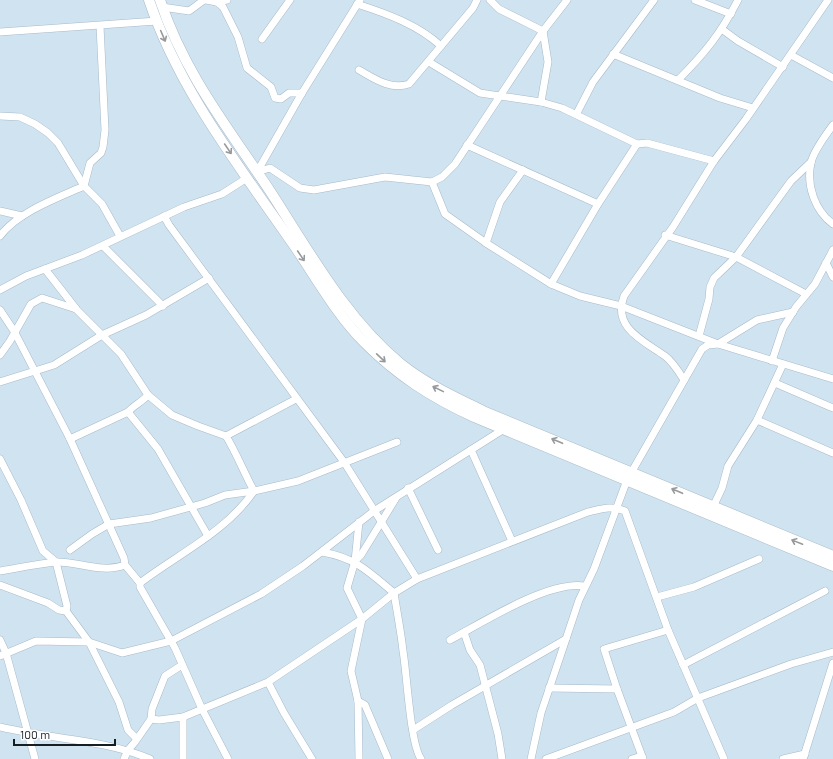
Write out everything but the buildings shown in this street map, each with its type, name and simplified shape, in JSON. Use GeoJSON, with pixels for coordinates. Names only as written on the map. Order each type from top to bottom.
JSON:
{"type":"FeatureCollection","features":[{"type":"Feature","properties":{"kind":"main road"},"geometry":{"type":"LineString","coordinates":[[149,0],[156,21],[198,104],[333,303],[363,341],[392,368],[423,391],[460,411],[504,429],[713,507],[833,556]]}},
{"type":"Feature","properties":{"kind":"main road"},"geometry":{"type":"LineString","coordinates":[[161,4],[178,47],[210,106],[257,172],[344,302],[375,340],[402,364],[432,386],[483,411],[833,566]]}},
{"type":"Feature","properties":{"kind":"street"},"geometry":{"type":"LineString","coordinates":[[161,4],[189,11],[205,0],[217,2],[227,0]]}},
{"type":"Feature","properties":{"kind":"street"},"geometry":{"type":"LineString","coordinates":[[262,39],[290,0]]}},
{"type":"Feature","properties":{"kind":"street"},"geometry":{"type":"LineString","coordinates":[[359,70],[380,82],[404,86],[414,81],[473,8],[477,0]]}},
{"type":"Feature","properties":{"kind":"street"},"geometry":{"type":"LineString","coordinates":[[490,0],[499,9],[543,31]]}},
{"type":"Feature","properties":{"kind":"street"},"geometry":{"type":"LineString","coordinates":[[257,172],[270,168],[300,188],[314,190],[385,177],[432,182],[449,172],[543,31],[567,0]]}},
{"type":"Feature","properties":{"kind":"street"},"geometry":{"type":"LineString","coordinates":[[577,113],[594,82],[613,54],[654,0]]}},
{"type":"Feature","properties":{"kind":"street"},"geometry":{"type":"LineString","coordinates":[[695,0],[731,14]]}},
{"type":"Feature","properties":{"kind":"street"},"geometry":{"type":"LineString","coordinates":[[679,80],[702,56],[723,30],[738,0]]}},
{"type":"Feature","properties":{"kind":"street"},"geometry":{"type":"LineString","coordinates":[[684,380],[665,356],[630,332],[622,314],[621,306],[624,296],[665,235],[673,227],[714,161],[783,67],[828,0]]}},
{"type":"Feature","properties":{"kind":"street"},"geometry":{"type":"LineString","coordinates":[[217,2],[222,7],[238,37],[247,68],[271,87],[277,99],[281,99],[290,93],[302,93]]}},
{"type":"Feature","properties":{"kind":"street"},"geometry":{"type":"LineString","coordinates":[[257,172],[302,93],[359,2],[412,26],[442,46]]}},
{"type":"Feature","properties":{"kind":"street"},"geometry":{"type":"LineString","coordinates":[[0,32],[156,21]]}},
{"type":"Feature","properties":{"kind":"street"},"geometry":{"type":"LineString","coordinates":[[0,236],[7,226],[22,216],[84,186],[90,163],[100,153],[103,147],[105,130],[100,26]]}},
{"type":"Feature","properties":{"kind":"street"},"geometry":{"type":"LineString","coordinates":[[723,30],[738,41],[783,67]]}},
{"type":"Feature","properties":{"kind":"street"},"geometry":{"type":"LineString","coordinates":[[540,102],[548,62],[543,31]]}},
{"type":"Feature","properties":{"kind":"street"},"geometry":{"type":"LineString","coordinates":[[613,54],[720,98],[753,108]]}},
{"type":"Feature","properties":{"kind":"street"},"geometry":{"type":"LineString","coordinates":[[791,55],[833,78]]}},
{"type":"Feature","properties":{"kind":"street"},"geometry":{"type":"LineString","coordinates":[[429,62],[480,93],[540,102],[577,113],[637,144],[647,143],[714,161]]}},
{"type":"Feature","properties":{"kind":"street"},"geometry":{"type":"LineString","coordinates":[[0,116],[20,118],[35,124],[48,133],[58,143],[84,186],[102,204],[120,236]]}},
{"type":"Feature","properties":{"kind":"street"},"geometry":{"type":"LineString","coordinates":[[699,336],[709,299],[710,287],[714,278],[736,257],[791,181],[811,162],[833,125]]}},
{"type":"Feature","properties":{"kind":"street"},"geometry":{"type":"LineString","coordinates":[[550,284],[598,204],[637,144]]}},
{"type":"Feature","properties":{"kind":"street"},"geometry":{"type":"LineString","coordinates":[[467,145],[598,204]]}},
{"type":"Feature","properties":{"kind":"street"},"geometry":{"type":"LineString","coordinates":[[811,162],[810,180],[813,197],[825,218],[833,224]]}},
{"type":"Feature","properties":{"kind":"street"},"geometry":{"type":"LineString","coordinates":[[486,243],[500,202],[523,170]]}},
{"type":"Feature","properties":{"kind":"street"},"geometry":{"type":"LineString","coordinates":[[0,290],[26,276],[103,246],[120,236],[164,216],[222,194],[247,178]]}},
{"type":"Feature","properties":{"kind":"street"},"geometry":{"type":"LineString","coordinates":[[432,182],[445,214],[486,243],[550,284],[580,296],[621,306],[718,344],[833,379]]}},
{"type":"Feature","properties":{"kind":"street"},"geometry":{"type":"LineString","coordinates":[[0,211],[22,216]]}},
{"type":"Feature","properties":{"kind":"street"},"geometry":{"type":"LineString","coordinates":[[164,216],[169,225],[296,399],[301,403],[344,462],[417,579]]}},
{"type":"Feature","properties":{"kind":"street"},"geometry":{"type":"LineString","coordinates":[[665,235],[736,257],[806,294]]}},
{"type":"Feature","properties":{"kind":"street"},"geometry":{"type":"LineString","coordinates":[[103,246],[163,306]]}},
{"type":"Feature","properties":{"kind":"street"},"geometry":{"type":"LineString","coordinates":[[772,360],[783,328],[792,312],[815,284],[833,250]]}},
{"type":"Feature","properties":{"kind":"street"},"geometry":{"type":"LineString","coordinates":[[826,263],[833,277]]}},
{"type":"Feature","properties":{"kind":"street"},"geometry":{"type":"LineString","coordinates":[[45,269],[77,310],[121,354],[148,396],[172,415],[226,436],[239,458],[246,478],[254,491]]}},
{"type":"Feature","properties":{"kind":"street"},"geometry":{"type":"LineString","coordinates":[[0,382],[54,364],[102,335],[163,306],[209,278]]}},
{"type":"Feature","properties":{"kind":"street"},"geometry":{"type":"LineString","coordinates":[[0,356],[31,304],[36,299],[42,298],[77,310]]}},
{"type":"Feature","properties":{"kind":"street"},"geometry":{"type":"LineString","coordinates":[[0,310],[14,331],[70,439],[124,558],[125,565],[140,583],[140,587],[171,641],[202,709],[228,759]]}},
{"type":"Feature","properties":{"kind":"street"},"geometry":{"type":"LineString","coordinates":[[530,759],[549,688],[584,586],[594,569],[629,476],[684,380],[702,350],[708,345],[718,344],[757,320],[792,312]]}},
{"type":"Feature","properties":{"kind":"street"},"geometry":{"type":"LineString","coordinates":[[713,507],[722,488],[728,466],[757,420],[783,364]]}},
{"type":"Feature","properties":{"kind":"street"},"geometry":{"type":"LineString","coordinates":[[775,383],[833,408]]}},
{"type":"Feature","properties":{"kind":"street"},"geometry":{"type":"LineString","coordinates":[[70,439],[128,412],[132,407],[144,401],[148,396]]}},
{"type":"Feature","properties":{"kind":"street"},"geometry":{"type":"LineString","coordinates":[[226,436],[296,399]]}},
{"type":"Feature","properties":{"kind":"street"},"geometry":{"type":"LineString","coordinates":[[128,412],[158,449],[208,536]]}},
{"type":"Feature","properties":{"kind":"street"},"geometry":{"type":"LineString","coordinates":[[757,420],[833,453]]}},
{"type":"Feature","properties":{"kind":"street"},"geometry":{"type":"LineString","coordinates":[[3,654],[36,641],[89,642],[122,653],[171,641],[261,594],[322,552],[374,511],[408,488],[504,429]]}},
{"type":"Feature","properties":{"kind":"street"},"geometry":{"type":"LineString","coordinates":[[70,550],[109,524],[151,518],[205,503],[225,495],[254,491],[298,481],[344,462],[389,447],[397,442]]}},
{"type":"Feature","properties":{"kind":"street"},"geometry":{"type":"LineString","coordinates":[[472,450],[512,541]]}},
{"type":"Feature","properties":{"kind":"street"},"geometry":{"type":"LineString","coordinates":[[0,459],[21,500],[43,551],[56,562],[67,606],[66,611],[89,642],[119,702],[128,730],[136,738]]}},
{"type":"Feature","properties":{"kind":"street"},"geometry":{"type":"LineString","coordinates":[[408,488],[438,550]]}},
{"type":"Feature","properties":{"kind":"street"},"geometry":{"type":"LineString","coordinates":[[140,583],[208,536],[235,514],[254,491]]}},
{"type":"Feature","properties":{"kind":"street"},"geometry":{"type":"LineString","coordinates":[[354,561],[361,555],[397,496]]}},
{"type":"Feature","properties":{"kind":"street"},"geometry":{"type":"LineString","coordinates":[[151,718],[159,720],[183,717],[268,682],[362,619],[394,593],[417,579],[588,512],[608,507],[617,507],[625,511],[668,630],[724,759]]}},
{"type":"Feature","properties":{"kind":"street"},"geometry":{"type":"LineString","coordinates":[[359,759],[358,701],[351,670],[362,619],[347,588],[354,561],[360,522]]}},
{"type":"Feature","properties":{"kind":"street"},"geometry":{"type":"LineString","coordinates":[[322,552],[336,554],[354,561],[394,593],[413,730],[420,759]]}},
{"type":"Feature","properties":{"kind":"street"},"geometry":{"type":"LineString","coordinates":[[657,597],[694,587],[759,559]]}},
{"type":"Feature","properties":{"kind":"street"},"geometry":{"type":"LineString","coordinates":[[0,571],[56,562],[99,568],[118,568],[125,565]]}},
{"type":"Feature","properties":{"kind":"street"},"geometry":{"type":"LineString","coordinates":[[0,585],[48,603],[59,610],[66,611]]}},
{"type":"Feature","properties":{"kind":"street"},"geometry":{"type":"LineString","coordinates":[[450,640],[533,597],[562,588],[576,585],[584,586]]}},
{"type":"Feature","properties":{"kind":"street"},"geometry":{"type":"LineString","coordinates":[[682,665],[825,591]]}},
{"type":"Feature","properties":{"kind":"street"},"geometry":{"type":"LineString","coordinates":[[632,759],[642,758],[632,728],[616,689],[604,649],[668,630]]}},
{"type":"Feature","properties":{"kind":"street"},"geometry":{"type":"LineString","coordinates":[[464,632],[470,650],[480,665],[498,734],[502,759]]}},
{"type":"Feature","properties":{"kind":"street"},"geometry":{"type":"LineString","coordinates":[[413,730],[452,705],[486,687],[566,639]]}},
{"type":"Feature","properties":{"kind":"street"},"geometry":{"type":"LineString","coordinates":[[0,640],[35,759]]}},
{"type":"Feature","properties":{"kind":"street"},"geometry":{"type":"LineString","coordinates":[[546,759],[674,712],[698,698],[791,664],[833,652]]}},
{"type":"Feature","properties":{"kind":"street"},"geometry":{"type":"LineString","coordinates":[[124,759],[128,750],[151,718],[160,686],[165,676],[182,665]]}},
{"type":"Feature","properties":{"kind":"street"},"geometry":{"type":"LineString","coordinates":[[783,759],[804,756],[833,665]]}},
{"type":"Feature","properties":{"kind":"street"},"geometry":{"type":"LineString","coordinates":[[268,682],[284,713],[312,759]]}},
{"type":"Feature","properties":{"kind":"street"},"geometry":{"type":"LineString","coordinates":[[549,688],[616,689]]}},
{"type":"Feature","properties":{"kind":"street"},"geometry":{"type":"LineString","coordinates":[[358,701],[365,705],[388,759]]}},
{"type":"Feature","properties":{"kind":"street"},"geometry":{"type":"LineString","coordinates":[[183,717],[183,759]]}},
{"type":"Feature","properties":{"kind":"street"},"geometry":{"type":"LineString","coordinates":[[0,727],[28,734],[128,750],[150,759]]}}]}
